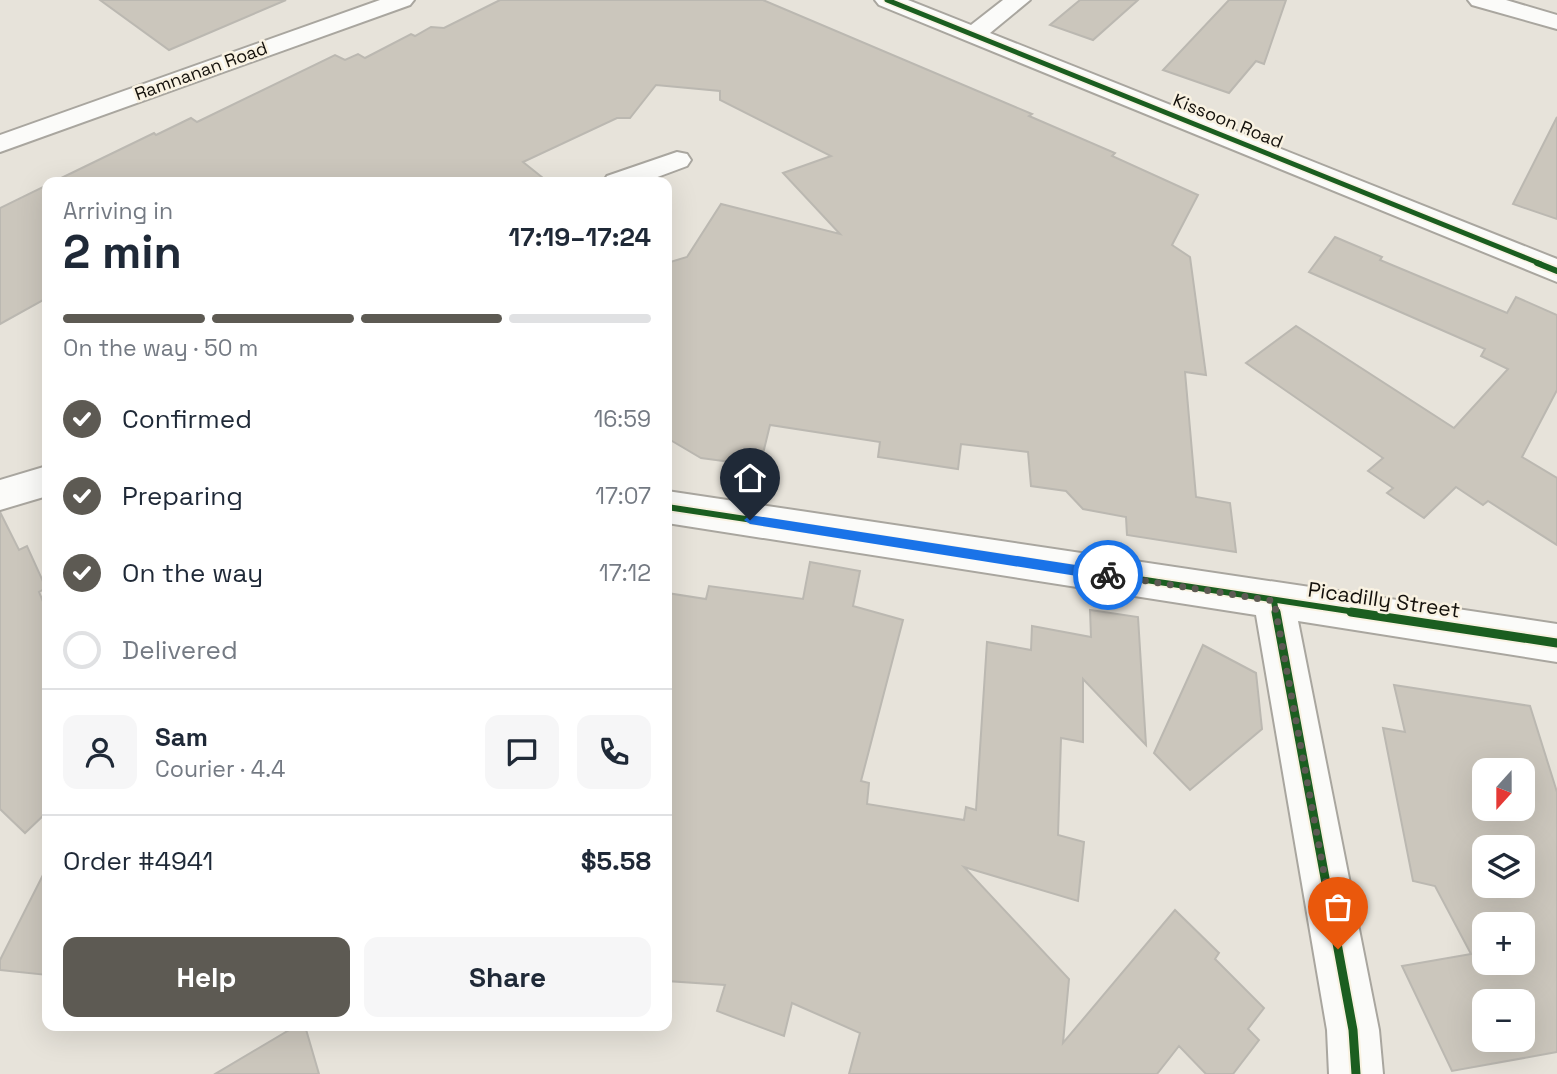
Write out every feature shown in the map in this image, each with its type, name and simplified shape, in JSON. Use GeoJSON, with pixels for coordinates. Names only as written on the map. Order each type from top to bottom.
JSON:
{"type":"FeatureCollection","features":[{"type":"Feature","properties":{"kind":"street","name":"Ramnanan Road"},"geometry":{"type":"LineString","coordinates":[[0,144],[402,0]]}},
{"type":"Feature","properties":{"kind":"street","name":"Kissoon Road"},"geometry":{"type":"LineString","coordinates":[[887,0],[1557,271]]}},
{"type":"Feature","properties":{"kind":"street"},"geometry":{"type":"LineString","coordinates":[[972,34],[1018,0]]}},
{"type":"Feature","properties":{"kind":"street"},"geometry":{"type":"LineString","coordinates":[[1480,0],[1557,22]]}},
{"type":"Feature","properties":{"kind":"street"},"geometry":{"type":"LineString","coordinates":[[631,177],[677,160]]}},
{"type":"Feature","properties":{"kind":"street"},"geometry":{"type":"LineString","coordinates":[[0,495],[42,482]]}},
{"type":"Feature","properties":{"kind":"street","name":"Picadilly Street"},"geometry":{"type":"LineString","coordinates":[[672,508],[1557,643]]}},
{"type":"Feature","properties":{"kind":"street"},"geometry":{"type":"LineString","coordinates":[[1274,601],[1353,1030],[1356,1074]]}},
{"type":"Feature","properties":{"kind":"building"},"geometry":{"type":"Polygon","coordinates":[[[100,0],[286,0],[169,50],[100,0]]]}},
{"type":"Feature","properties":{"kind":"building"},"geometry":{"type":"Polygon","coordinates":[[[500,0],[763,0],[1032,114],[1029,116],[1115,153],[1112,156],[1198,195],[1172,245],[1190,257],[1206,375],[1185,372],[1196,497],[1230,503],[1236,552],[1127,535],[1126,517],[1083,509],[1066,491],[1031,486],[1028,452],[961,444],[958,469],[878,457],[880,442],[770,425],[760,466],[701,458],[672,441],[672,262],[687,257],[721,204],[840,234],[783,173],[831,156],[720,100],[720,91],[656,85],[630,118],[617,118],[523,162],[542,177],[63,177],[154,133],[156,135],[191,118],[197,122],[335,55],[345,60],[358,54],[365,58],[411,34],[415,36],[431,27],[444,28],[500,0]]]}},
{"type":"Feature","properties":{"kind":"building"},"geometry":{"type":"Polygon","coordinates":[[[1080,0],[1138,0],[1093,40],[1050,25],[1080,0]]]}},
{"type":"Feature","properties":{"kind":"building"},"geometry":{"type":"Polygon","coordinates":[[[1229,0],[1286,0],[1264,64],[1256,61],[1229,93],[1163,70],[1229,0]]]}},
{"type":"Feature","properties":{"kind":"building"},"geometry":{"type":"Polygon","coordinates":[[[1557,117],[1557,219],[1513,204],[1557,117]]]}},
{"type":"Feature","properties":{"kind":"building"},"geometry":{"type":"Polygon","coordinates":[[[42,187],[42,301],[0,324],[0,208],[42,187]]]}},
{"type":"Feature","properties":{"kind":"building"},"geometry":{"type":"Polygon","coordinates":[[[1335,237],[1382,257],[1380,260],[1507,313],[1516,297],[1557,315],[1557,390],[1522,457],[1557,478],[1557,545],[1488,501],[1483,505],[1456,487],[1424,518],[1387,493],[1393,488],[1368,471],[1383,458],[1246,363],[1296,326],[1454,428],[1508,369],[1481,356],[1485,349],[1309,272],[1335,237]]]}},
{"type":"Feature","properties":{"kind":"building"},"geometry":{"type":"Polygon","coordinates":[[[0,512],[19,550],[27,546],[42,579],[42,590],[39,592],[42,599],[42,817],[25,833],[0,809],[0,512]]]}},
{"type":"Feature","properties":{"kind":"building"},"geometry":{"type":"Polygon","coordinates":[[[810,562],[860,571],[853,606],[903,620],[861,781],[869,783],[867,804],[964,820],[966,807],[976,810],[987,642],[1031,650],[1032,626],[1091,637],[1090,610],[1138,617],[1146,745],[1083,679],[1083,742],[1061,738],[1058,835],[1084,842],[1078,901],[964,867],[1069,979],[1063,1043],[1175,910],[1219,953],[1215,959],[1264,1008],[1248,1029],[1259,1040],[1233,1074],[1206,1074],[1179,1046],[1157,1074],[849,1074],[860,1033],[792,1003],[784,1036],[717,1011],[725,985],[672,981],[672,594],[706,599],[709,586],[803,599],[810,562]]]}},
{"type":"Feature","properties":{"kind":"building"},"geometry":{"type":"Polygon","coordinates":[[[1203,645],[1256,673],[1262,729],[1190,790],[1154,753],[1203,645]]]}},
{"type":"Feature","properties":{"kind":"building"},"geometry":{"type":"Polygon","coordinates":[[[1394,685],[1530,706],[1557,792],[1557,1052],[1452,1071],[1402,966],[1471,954],[1435,886],[1413,881],[1383,728],[1405,732],[1394,685]]]}},
{"type":"Feature","properties":{"kind":"building"},"geometry":{"type":"Polygon","coordinates":[[[42,877],[42,974],[0,970],[0,960],[42,877]]]}},
{"type":"Feature","properties":{"kind":"building"},"geometry":{"type":"Polygon","coordinates":[[[288,1031],[306,1031],[319,1074],[215,1074],[288,1031]]]}},
{"type":"Feature","properties":{"kind":"cycle path"},"geometry":{"type":"LineString","coordinates":[[887,0],[1557,271]]}},
{"type":"Feature","properties":{"kind":"cycle path"},"geometry":{"type":"LineString","coordinates":[[672,508],[1557,643]]}},
{"type":"Feature","properties":{"kind":"cycle path"},"geometry":{"type":"LineString","coordinates":[[1274,601],[1353,1030],[1356,1074]]}},
{"type":"Feature","properties":{"kind":"way so far"},"geometry":{"type":"LineString","coordinates":[[1108,575],[1274,601],[1338,949]]}},
{"type":"Feature","properties":{"kind":"route"},"geometry":{"type":"LineString","coordinates":[[750,520],[1108,575]]}}]}
